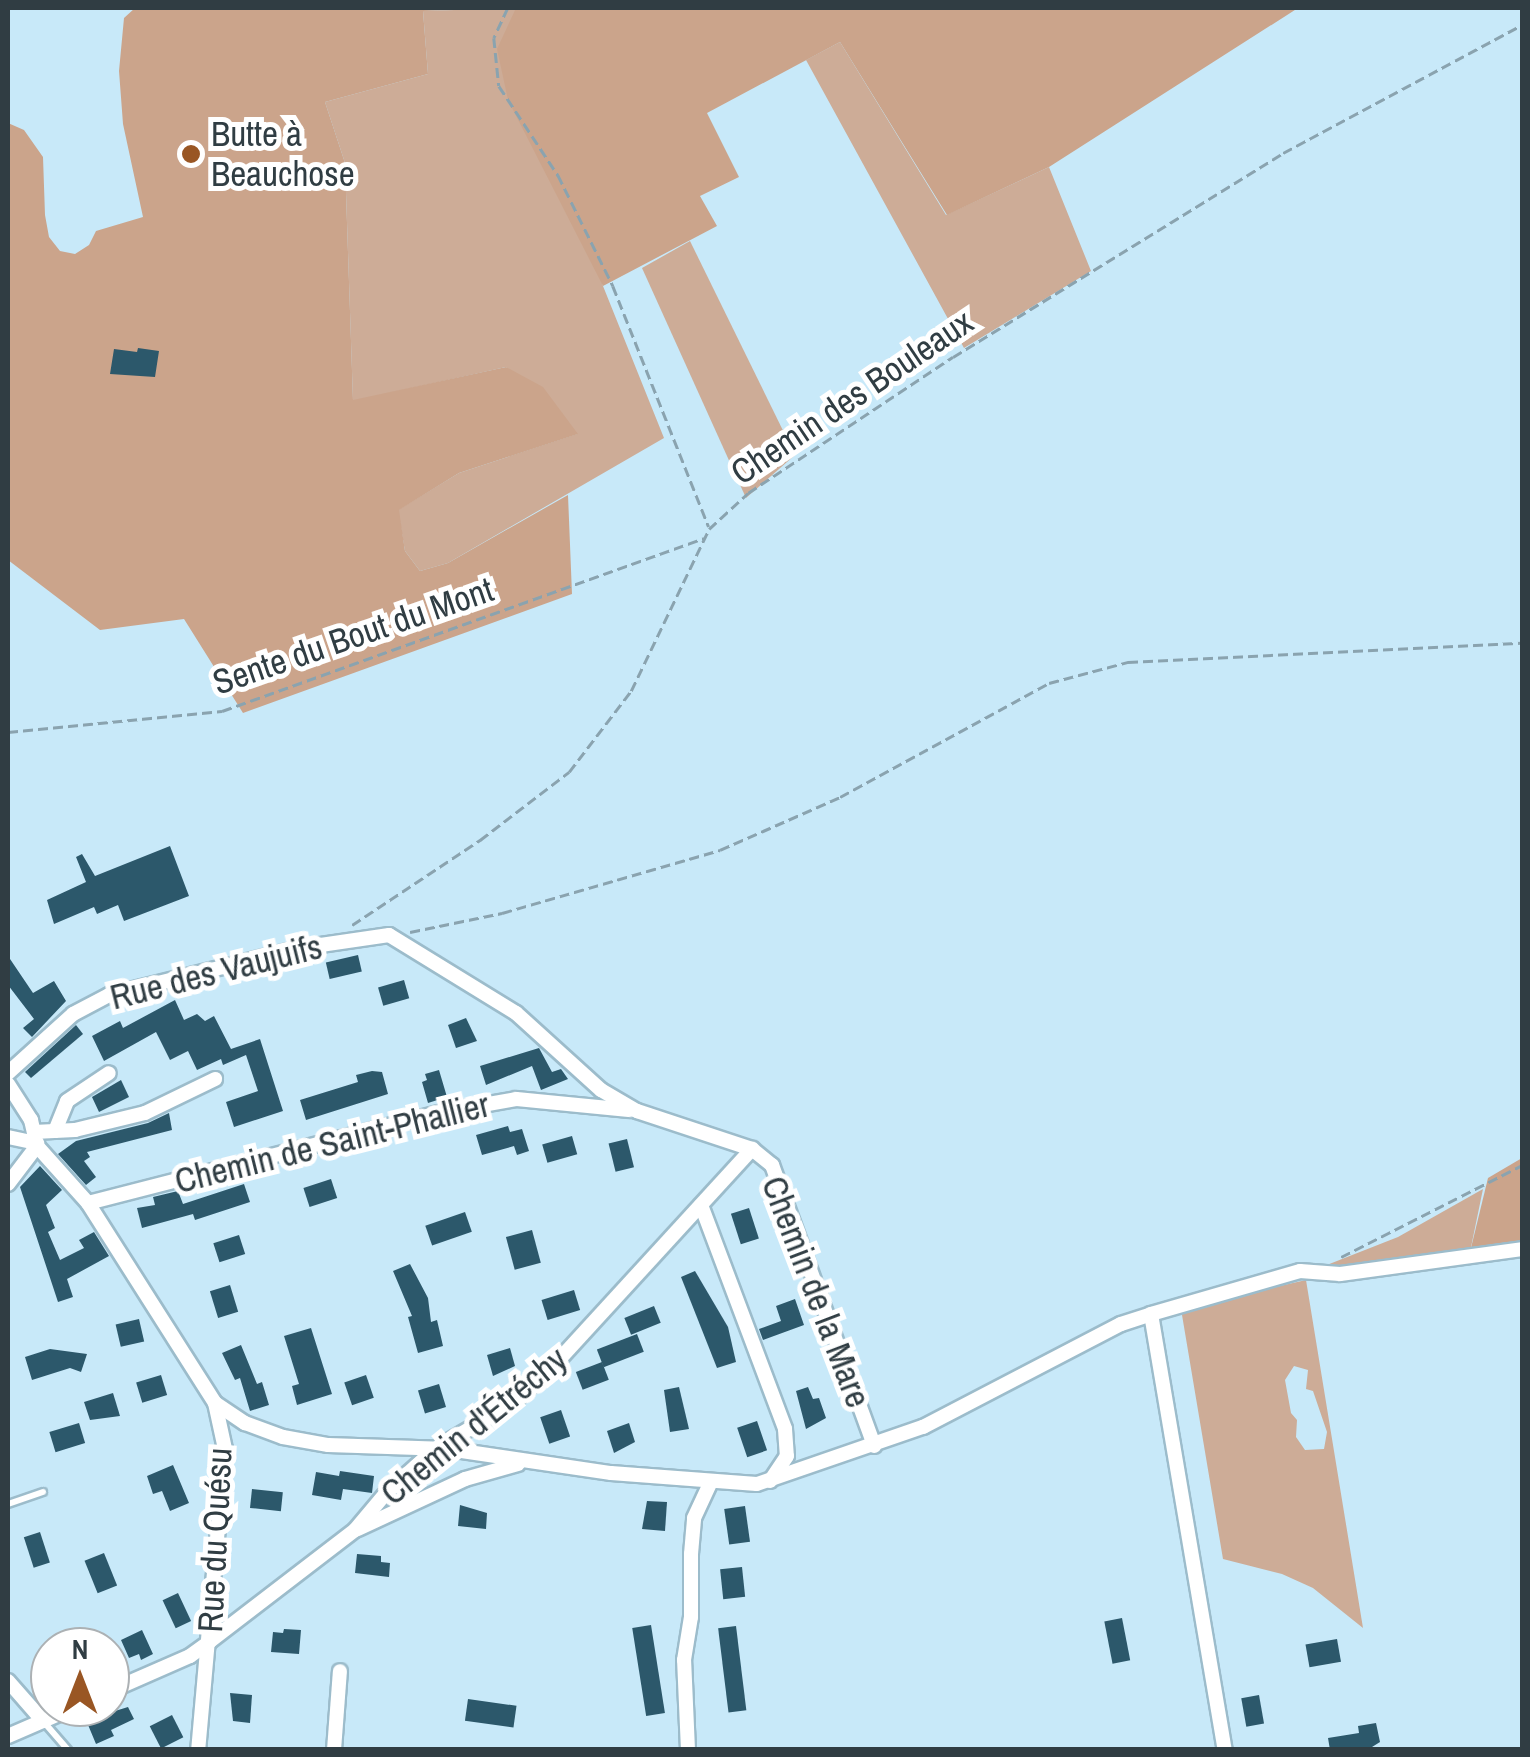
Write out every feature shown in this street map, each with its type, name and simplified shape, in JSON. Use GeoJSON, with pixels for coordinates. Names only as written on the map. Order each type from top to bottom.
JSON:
{"type":"FeatureCollection","features":[{"type":"Feature","properties":{"kind":"street","name":"Rue des Vaujuifs"},"geometry":{"type":"LineString","coordinates":[[8,1073],[73,1014],[109,995],[140,984],[334,943],[389,936]]}},
{"type":"Feature","properties":{"kind":"street","name":"Chemin de la Mare"},"geometry":{"type":"LineString","coordinates":[[389,936],[516,1012],[601,1090],[637,1111],[752,1149],[772,1166],[874,1446]]}},
{"type":"Feature","properties":{"kind":"street"},"geometry":{"type":"LineString","coordinates":[[54,1131],[67,1101],[109,1073]]}},
{"type":"Feature","properties":{"kind":"street"},"geometry":{"type":"LineString","coordinates":[[8,1184],[36,1140],[54,1131],[145,1112],[216,1079]]}},
{"type":"Feature","properties":{"kind":"street","name":"Rue du Quésu"},"geometry":{"type":"LineString","coordinates":[[8,1084],[36,1140],[88,1203],[215,1403],[225,1449],[198,1750]]}},
{"type":"Feature","properties":{"kind":"street","name":"Chemin de Saint-Phallier"},"geometry":{"type":"LineString","coordinates":[[88,1203],[443,1112],[516,1098],[637,1111]]}},
{"type":"Feature","properties":{"kind":"street"},"geometry":{"type":"LineString","coordinates":[[8,1137],[36,1140]]}},
{"type":"Feature","properties":{"kind":"street","name":"Chemin d'Étréchy"},"geometry":{"type":"LineString","coordinates":[[130,1683],[190,1656],[355,1530],[386,1493],[435,1449],[510,1405],[555,1364],[752,1149]]}},
{"type":"Feature","properties":{"kind":"street"},"geometry":{"type":"LineString","coordinates":[[701,1205],[785,1429],[787,1456],[770,1481]]}},
{"type":"Feature","properties":{"kind":"street"},"geometry":{"type":"LineString","coordinates":[[215,1403],[246,1423],[283,1437],[328,1445],[435,1449],[710,1484],[770,1481],[923,1427],[1121,1324],[1151,1314],[1318,1270],[1340,1274],[1522,1249]]}},
{"type":"Feature","properties":{"kind":"street"},"geometry":{"type":"LineString","coordinates":[[1151,1314],[1224,1750]]}},
{"type":"Feature","properties":{"kind":"street"},"geometry":{"type":"LineString","coordinates":[[355,1530],[465,1480],[524,1462]]}},
{"type":"Feature","properties":{"kind":"street"},"geometry":{"type":"LineString","coordinates":[[688,1750],[684,1660],[691,1617],[691,1554],[694,1518],[710,1484]]}},
{"type":"Feature","properties":{"kind":"street"},"geometry":{"type":"LineString","coordinates":[[334,1750],[340,1670]]}},
{"type":"Feature","properties":{"kind":"street"},"geometry":{"type":"LineString","coordinates":[[8,1681],[30,1706]]}},
{"type":"Feature","properties":{"kind":"lane"},"geometry":{"type":"LineString","coordinates":[[8,1504],[44,1492]]}},
{"type":"Feature","properties":{"kind":"lane"},"geometry":{"type":"LineString","coordinates":[[48,1727],[68,1750]]}},
{"type":"Feature","properties":{"kind":"path"},"geometry":{"type":"LineString","coordinates":[[508,8],[494,38],[499,86],[558,176],[613,286],[709,528]]}},
{"type":"Feature","properties":{"kind":"path","name":"Chemin des Bouleaux"},"geometry":{"type":"LineString","coordinates":[[334,943],[356,921],[480,840],[569,772],[631,691],[709,528],[748,494],[832,436],[1250,173],[1522,26]]}},
{"type":"Feature","properties":{"kind":"path","name":"Sente du Bout du Mont"},"geometry":{"type":"LineString","coordinates":[[8,732],[222,711],[704,538]]}},
{"type":"Feature","properties":{"kind":"path"},"geometry":{"type":"LineString","coordinates":[[389,936],[502,913],[720,850],[840,797],[1049,683],[1128,662],[1522,643]]}},
{"type":"Feature","properties":{"kind":"path"},"geometry":{"type":"LineString","coordinates":[[1318,1270],[1522,1165]]}},
{"type":"Feature","properties":{"kind":"shaded area"},"geometry":{"type":"Polygon","coordinates":[[[135,8],[516,8],[423,11],[428,74],[325,102],[345,163],[353,400],[506,367],[543,387],[578,434],[459,473],[399,510],[405,551],[420,571],[448,563],[568,495],[572,594],[243,713],[184,619],[100,630],[8,560],[8,123],[24,130],[43,157],[45,215],[49,237],[60,251],[75,254],[89,245],[96,231],[143,217],[123,124],[119,71],[124,18],[135,8]]]}},
{"type":"Feature","properties":{"kind":"shaded area"},"geometry":{"type":"Polygon","coordinates":[[[516,8],[603,286],[664,438],[448,563],[420,571],[405,551],[398,510],[459,473],[577,434],[506,367],[353,401],[345,163],[325,102],[428,74],[423,11],[516,8]]]}},
{"type":"Feature","properties":{"kind":"shaded area"},"geometry":{"type":"Polygon","coordinates":[[[516,8],[1298,8],[1049,167],[947,215],[840,42],[707,113],[739,177],[700,196],[717,226],[603,286],[508,100],[497,49],[516,8]]]}},
{"type":"Feature","properties":{"kind":"shaded area"},"geometry":{"type":"Polygon","coordinates":[[[840,42],[946,215],[1049,167],[1091,271],[964,348],[806,60],[840,42]]]}},
{"type":"Feature","properties":{"kind":"shaded area"},"geometry":{"type":"Polygon","coordinates":[[[690,241],[795,455],[746,498],[642,268],[690,241]]]}},
{"type":"Feature","properties":{"kind":"shaded area"},"geometry":{"type":"Polygon","coordinates":[[[1522,1158],[1522,1254],[1470,1252],[1488,1178],[1522,1158]]]}},
{"type":"Feature","properties":{"kind":"shaded area"},"geometry":{"type":"Polygon","coordinates":[[[1483,1189],[1470,1252],[1309,1272],[1398,1237],[1483,1189]]]}},
{"type":"Feature","properties":{"kind":"shaded area"},"geometry":{"type":"Polygon","coordinates":[[[1306,1280],[1363,1628],[1313,1588],[1282,1574],[1223,1559],[1181,1309],[1306,1280]],[[1294,1366],[1285,1380],[1291,1413],[1297,1420],[1296,1437],[1305,1450],[1324,1449],[1327,1432],[1313,1391],[1306,1389],[1308,1370],[1294,1366]]]}},
{"type":"Feature","properties":{"kind":"building"},"geometry":{"type":"Polygon","coordinates":[[[138,348],[159,351],[155,377],[110,374],[114,349],[137,352],[138,348]]]}},
{"type":"Feature","properties":{"kind":"building"},"geometry":{"type":"Polygon","coordinates":[[[170,846],[189,896],[124,921],[118,905],[97,914],[94,907],[54,924],[47,900],[86,882],[76,857],[82,854],[95,876],[170,846]]]}},
{"type":"Feature","properties":{"kind":"building"},"geometry":{"type":"Polygon","coordinates":[[[358,955],[362,972],[330,979],[326,962],[358,955]]]}},
{"type":"Feature","properties":{"kind":"building"},"geometry":{"type":"Polygon","coordinates":[[[8,956],[33,993],[54,981],[66,1001],[32,1037],[23,1028],[34,1019],[8,985],[8,956]]]}},
{"type":"Feature","properties":{"kind":"building"},"geometry":{"type":"Polygon","coordinates":[[[404,980],[409,998],[383,1006],[378,987],[404,980]]]}},
{"type":"Feature","properties":{"kind":"building"},"geometry":{"type":"Polygon","coordinates":[[[175,1000],[184,1020],[197,1014],[205,1021],[214,1016],[231,1049],[260,1039],[283,1111],[234,1127],[226,1102],[258,1091],[246,1055],[223,1065],[221,1059],[197,1070],[188,1051],[170,1060],[156,1032],[104,1061],[92,1036],[120,1021],[123,1028],[175,1000]]]}},
{"type":"Feature","properties":{"kind":"building"},"geometry":{"type":"Polygon","coordinates":[[[466,1018],[477,1041],[456,1048],[448,1025],[466,1018]]]}},
{"type":"Feature","properties":{"kind":"building"},"geometry":{"type":"Polygon","coordinates":[[[76,1025],[83,1034],[31,1078],[25,1072],[76,1025]]]}},
{"type":"Feature","properties":{"kind":"building"},"geometry":{"type":"Polygon","coordinates":[[[539,1048],[552,1072],[561,1069],[568,1079],[541,1090],[532,1066],[486,1085],[480,1066],[539,1048]]]}},
{"type":"Feature","properties":{"kind":"building"},"geometry":{"type":"Polygon","coordinates":[[[439,1070],[447,1097],[428,1103],[422,1082],[427,1080],[425,1074],[439,1070]]]}},
{"type":"Feature","properties":{"kind":"building"},"geometry":{"type":"Polygon","coordinates":[[[382,1072],[388,1094],[306,1120],[300,1100],[358,1082],[356,1075],[382,1072]]]}},
{"type":"Feature","properties":{"kind":"building"},"geometry":{"type":"Polygon","coordinates":[[[121,1080],[129,1097],[99,1112],[92,1097],[121,1080]]]}},
{"type":"Feature","properties":{"kind":"building"},"geometry":{"type":"Polygon","coordinates":[[[169,1113],[172,1130],[87,1152],[90,1157],[84,1161],[96,1177],[86,1185],[58,1154],[76,1141],[148,1123],[169,1113]]]}},
{"type":"Feature","properties":{"kind":"building"},"geometry":{"type":"Polygon","coordinates":[[[508,1126],[510,1132],[522,1129],[529,1151],[517,1155],[514,1146],[482,1155],[476,1135],[508,1126]]]}},
{"type":"Feature","properties":{"kind":"building"},"geometry":{"type":"Polygon","coordinates":[[[572,1136],[577,1154],[547,1163],[542,1145],[572,1136]]]}},
{"type":"Feature","properties":{"kind":"building"},"geometry":{"type":"Polygon","coordinates":[[[627,1139],[634,1167],[616,1172],[609,1144],[627,1139]]]}},
{"type":"Feature","properties":{"kind":"building"},"geometry":{"type":"Polygon","coordinates":[[[40,1166],[62,1190],[46,1205],[55,1228],[48,1232],[60,1260],[84,1248],[79,1240],[94,1232],[109,1256],[67,1279],[73,1297],[58,1302],[20,1187],[40,1166]]]}},
{"type":"Feature","properties":{"kind":"building"},"geometry":{"type":"Polygon","coordinates":[[[331,1179],[337,1198],[310,1207],[303,1188],[331,1179]]]}},
{"type":"Feature","properties":{"kind":"building"},"geometry":{"type":"Polygon","coordinates":[[[244,1184],[250,1202],[195,1220],[193,1214],[142,1228],[137,1208],[155,1205],[153,1197],[178,1191],[183,1204],[244,1184]]]}},
{"type":"Feature","properties":{"kind":"building"},"geometry":{"type":"Polygon","coordinates":[[[749,1208],[759,1238],[741,1244],[731,1214],[749,1208]]]}},
{"type":"Feature","properties":{"kind":"building"},"geometry":{"type":"Polygon","coordinates":[[[465,1212],[472,1232],[432,1246],[425,1226],[465,1212]]]}},
{"type":"Feature","properties":{"kind":"building"},"geometry":{"type":"Polygon","coordinates":[[[532,1230],[541,1263],[515,1270],[506,1237],[532,1230]]]}},
{"type":"Feature","properties":{"kind":"building"},"geometry":{"type":"Polygon","coordinates":[[[239,1235],[245,1254],[220,1262],[213,1243],[239,1235]]]}},
{"type":"Feature","properties":{"kind":"building"},"geometry":{"type":"Polygon","coordinates":[[[410,1264],[428,1298],[431,1322],[437,1320],[443,1346],[418,1353],[408,1317],[412,1316],[393,1271],[410,1264]]]}},
{"type":"Feature","properties":{"kind":"building"},"geometry":{"type":"Polygon","coordinates":[[[695,1271],[728,1327],[736,1362],[717,1368],[681,1277],[695,1271]]]}},
{"type":"Feature","properties":{"kind":"building"},"geometry":{"type":"Polygon","coordinates":[[[230,1285],[238,1312],[218,1318],[210,1291],[230,1285]]]}},
{"type":"Feature","properties":{"kind":"building"},"geometry":{"type":"Polygon","coordinates":[[[574,1290],[580,1310],[548,1320],[541,1300],[574,1290]]]}},
{"type":"Feature","properties":{"kind":"building"},"geometry":{"type":"Polygon","coordinates":[[[795,1299],[804,1325],[763,1340],[759,1329],[781,1321],[776,1306],[795,1299]]]}},
{"type":"Feature","properties":{"kind":"building"},"geometry":{"type":"Polygon","coordinates":[[[654,1306],[661,1323],[631,1335],[624,1318],[654,1306]]]}},
{"type":"Feature","properties":{"kind":"building"},"geometry":{"type":"Polygon","coordinates":[[[139,1319],[144,1341],[121,1347],[116,1324],[139,1319]]]}},
{"type":"Feature","properties":{"kind":"building"},"geometry":{"type":"Polygon","coordinates":[[[311,1328],[332,1394],[297,1405],[292,1386],[299,1384],[284,1336],[311,1328]]]}},
{"type":"Feature","properties":{"kind":"building"},"geometry":{"type":"Polygon","coordinates":[[[637,1334],[644,1352],[604,1367],[597,1349],[637,1334]]]}},
{"type":"Feature","properties":{"kind":"building"},"geometry":{"type":"Polygon","coordinates":[[[241,1345],[257,1384],[262,1382],[269,1405],[250,1411],[240,1378],[235,1380],[222,1353],[241,1345]]]}},
{"type":"Feature","properties":{"kind":"building"},"geometry":{"type":"Polygon","coordinates":[[[510,1348],[515,1366],[493,1376],[487,1355],[510,1348]]]}},
{"type":"Feature","properties":{"kind":"building"},"geometry":{"type":"Polygon","coordinates":[[[50,1349],[87,1354],[81,1372],[70,1368],[32,1380],[25,1357],[50,1349]]]}},
{"type":"Feature","properties":{"kind":"building"},"geometry":{"type":"Polygon","coordinates":[[[602,1362],[609,1380],[583,1390],[576,1372],[602,1362]]]}},
{"type":"Feature","properties":{"kind":"building"},"geometry":{"type":"Polygon","coordinates":[[[161,1375],[167,1395],[142,1403],[136,1383],[161,1375]]]}},
{"type":"Feature","properties":{"kind":"building"},"geometry":{"type":"Polygon","coordinates":[[[366,1375],[374,1398],[352,1405],[344,1382],[366,1375]]]}},
{"type":"Feature","properties":{"kind":"building"},"geometry":{"type":"Polygon","coordinates":[[[439,1384],[446,1407],[425,1413],[418,1390],[439,1384]]]}},
{"type":"Feature","properties":{"kind":"building"},"geometry":{"type":"Polygon","coordinates":[[[679,1387],[689,1429],[670,1432],[664,1390],[679,1387]]]}},
{"type":"Feature","properties":{"kind":"building"},"geometry":{"type":"Polygon","coordinates":[[[808,1387],[813,1399],[819,1398],[826,1418],[806,1429],[796,1391],[808,1387]]]}},
{"type":"Feature","properties":{"kind":"building"},"geometry":{"type":"Polygon","coordinates":[[[113,1393],[120,1416],[90,1420],[84,1402],[113,1393]]]}},
{"type":"Feature","properties":{"kind":"building"},"geometry":{"type":"Polygon","coordinates":[[[561,1410],[570,1436],[549,1444],[540,1417],[561,1410]]]}},
{"type":"Feature","properties":{"kind":"building"},"geometry":{"type":"Polygon","coordinates":[[[757,1421],[767,1450],[747,1457],[737,1428],[757,1421]]]}},
{"type":"Feature","properties":{"kind":"building"},"geometry":{"type":"Polygon","coordinates":[[[79,1423],[85,1443],[55,1452],[49,1432],[79,1423]]]}},
{"type":"Feature","properties":{"kind":"building"},"geometry":{"type":"Polygon","coordinates":[[[629,1423],[635,1442],[614,1453],[607,1431],[629,1423]]]}},
{"type":"Feature","properties":{"kind":"building"},"geometry":{"type":"Polygon","coordinates":[[[173,1465],[189,1503],[170,1511],[162,1491],[153,1494],[147,1476],[173,1465]]]}},
{"type":"Feature","properties":{"kind":"building"},"geometry":{"type":"Polygon","coordinates":[[[340,1471],[374,1476],[372,1493],[343,1489],[341,1500],[312,1495],[316,1472],[339,1476],[340,1471]]]}},
{"type":"Feature","properties":{"kind":"building"},"geometry":{"type":"Polygon","coordinates":[[[252,1489],[283,1492],[281,1511],[250,1508],[252,1489]]]}},
{"type":"Feature","properties":{"kind":"building"},"geometry":{"type":"Polygon","coordinates":[[[647,1501],[667,1502],[665,1531],[642,1529],[647,1501]]]}},
{"type":"Feature","properties":{"kind":"building"},"geometry":{"type":"Polygon","coordinates":[[[460,1505],[487,1513],[486,1529],[458,1526],[460,1505]]]}},
{"type":"Feature","properties":{"kind":"building"},"geometry":{"type":"Polygon","coordinates":[[[745,1506],[750,1542],[729,1545],[724,1509],[745,1506]]]}},
{"type":"Feature","properties":{"kind":"building"},"geometry":{"type":"Polygon","coordinates":[[[40,1532],[50,1562],[34,1568],[24,1537],[40,1532]]]}},
{"type":"Feature","properties":{"kind":"building"},"geometry":{"type":"Polygon","coordinates":[[[104,1553],[117,1585],[98,1593],[85,1561],[104,1553]]]}},
{"type":"Feature","properties":{"kind":"building"},"geometry":{"type":"Polygon","coordinates":[[[357,1554],[381,1556],[381,1562],[390,1563],[389,1577],[355,1573],[357,1554]]]}},
{"type":"Feature","properties":{"kind":"building"},"geometry":{"type":"Polygon","coordinates":[[[742,1567],[745,1597],[723,1599],[720,1569],[742,1567]]]}},
{"type":"Feature","properties":{"kind":"building"},"geometry":{"type":"Polygon","coordinates":[[[178,1593],[191,1621],[176,1628],[163,1600],[178,1593]]]}},
{"type":"Feature","properties":{"kind":"building"},"geometry":{"type":"Polygon","coordinates":[[[1122,1618],[1130,1660],[1113,1664],[1104,1621],[1122,1618]]]}},
{"type":"Feature","properties":{"kind":"building"},"geometry":{"type":"Polygon","coordinates":[[[651,1625],[665,1713],[646,1716],[632,1628],[651,1625]]]}},
{"type":"Feature","properties":{"kind":"building"},"geometry":{"type":"Polygon","coordinates":[[[736,1626],[746,1710],[728,1713],[718,1628],[736,1626]]]}},
{"type":"Feature","properties":{"kind":"building"},"geometry":{"type":"Polygon","coordinates":[[[284,1629],[301,1630],[299,1654],[271,1652],[273,1632],[283,1633],[284,1629]]]}},
{"type":"Feature","properties":{"kind":"building"},"geometry":{"type":"Polygon","coordinates":[[[142,1630],[153,1654],[141,1660],[139,1654],[130,1658],[130,1636],[142,1630]]]}},
{"type":"Feature","properties":{"kind":"building"},"geometry":{"type":"Polygon","coordinates":[[[1337,1639],[1341,1662],[1309,1667],[1305,1645],[1337,1639]]]}},
{"type":"Feature","properties":{"kind":"building"},"geometry":{"type":"Polygon","coordinates":[[[230,1693],[252,1695],[250,1723],[233,1721],[230,1693]]]}},
{"type":"Feature","properties":{"kind":"building"},"geometry":{"type":"Polygon","coordinates":[[[1259,1695],[1264,1724],[1246,1727],[1241,1698],[1259,1695]]]}},
{"type":"Feature","properties":{"kind":"building"},"geometry":{"type":"Polygon","coordinates":[[[468,1699],[517,1706],[513,1728],[465,1721],[468,1699]]]}},
{"type":"Feature","properties":{"kind":"building"},"geometry":{"type":"Polygon","coordinates":[[[172,1715],[183,1737],[161,1749],[150,1726],[172,1715]]]}},
{"type":"Feature","properties":{"kind":"building"},"geometry":{"type":"Polygon","coordinates":[[[1376,1723],[1380,1742],[1372,1747],[1330,1750],[1328,1738],[1359,1733],[1358,1726],[1376,1723]]]}},
{"type":"Feature","properties":{"kind":"building"},"geometry":{"type":"Polygon","coordinates":[[[89,1727],[117,1727],[111,1730],[114,1736],[96,1744],[89,1727]]]}},
{"type":"Feature","properties":{"kind":"place","name":"Butte à Beauchose"},"geometry":{"type":"Point","coordinates":[191,154]}}]}
